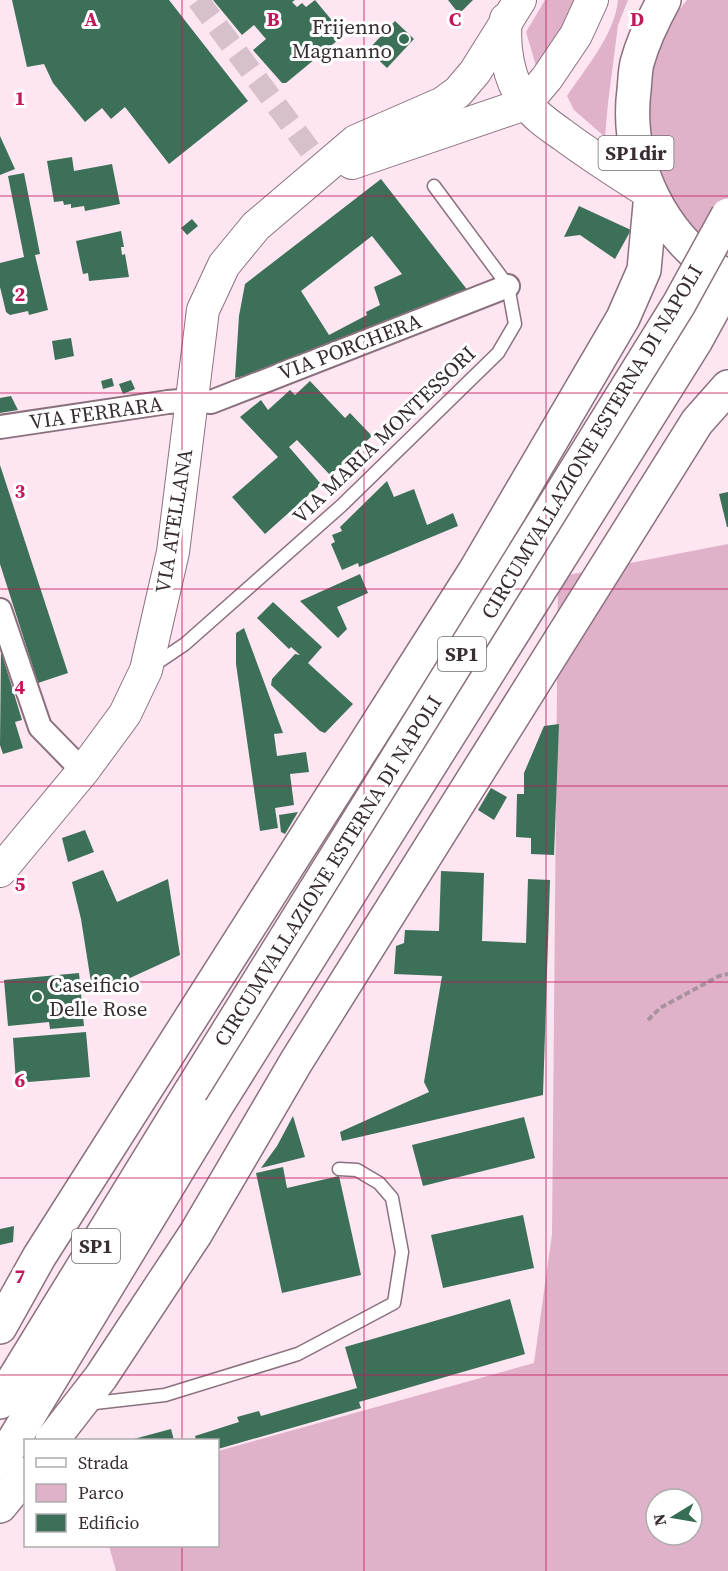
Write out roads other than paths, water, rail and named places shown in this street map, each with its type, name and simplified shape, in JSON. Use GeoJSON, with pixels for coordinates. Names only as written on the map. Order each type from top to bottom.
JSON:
{"type":"FeatureCollection","features":[{"type":"Feature","properties":{"kind":"main road"},"geometry":{"type":"LineString","coordinates":[[0,1327],[39,1257],[475,571],[623,318],[644,270],[651,194],[580,147],[525,104],[547,78],[576,34],[592,0]]}},
{"type":"Feature","properties":{"kind":"main road","name":"VIA ATELLANA"},"geometry":{"type":"LineString","coordinates":[[324,169],[364,160],[435,133],[525,104],[510,71],[506,51],[511,7]]}},
{"type":"Feature","properties":{"kind":"main road","name":"VIA ATELLANA"},"geometry":{"type":"LineString","coordinates":[[0,871],[83,771],[126,714],[146,670],[173,552],[203,310],[224,265],[256,226],[356,141],[443,103],[458,92],[475,72],[511,7]]}},
{"type":"Feature","properties":{"kind":"main road","name":"SP1dir"},"geometry":{"type":"LineString","coordinates":[[660,8],[637,64],[632,108],[636,152],[651,194],[675,233],[708,266],[728,280]]}},
{"type":"Feature","properties":{"kind":"main road","name":"CIRCUMVALLAZIONE ESTERNA DI NAPOLI"},"geometry":{"type":"LineString","coordinates":[[0,1463],[204,1098],[673,314],[728,215]]}},
{"type":"Feature","properties":{"kind":"main road","name":"CIRCUMVALLAZIONE ESTERNA DI NAPOLI"},"geometry":{"type":"LineString","coordinates":[[0,1402],[204,1098],[695,342],[728,280]]}},
{"type":"Feature","properties":{"kind":"main road"},"geometry":{"type":"LineString","coordinates":[[53,1439],[101,1377],[196,1233],[296,1062],[697,422],[728,387]]}},
{"type":"Feature","properties":{"kind":"main road"},"geometry":{"type":"LineString","coordinates":[[0,1506],[24,1476]]}},
{"type":"Feature","properties":{"kind":"street","name":"VIA PORCHERA"},"geometry":{"type":"LineString","coordinates":[[192,400],[211,402],[508,286]]}},
{"type":"Feature","properties":{"kind":"street","name":"VIA FERRARA"},"geometry":{"type":"LineString","coordinates":[[0,427],[192,400]]}},
{"type":"Feature","properties":{"kind":"street"},"geometry":{"type":"LineString","coordinates":[[0,610],[40,727],[83,771]]}},
{"type":"Feature","properties":{"kind":"lane","name":"VIA MARIA MONTESSORI"},"geometry":{"type":"LineString","coordinates":[[146,670],[185,644],[340,506],[498,353],[515,324],[508,286],[434,186]]}},
{"type":"Feature","properties":{"kind":"lane"},"geometry":{"type":"LineString","coordinates":[[79,1405],[165,1395],[298,1354],[394,1303],[402,1252],[392,1197],[379,1183],[357,1170],[339,1169]]}},
{"type":"Feature","properties":{"kind":"tunnel"},"geometry":{"type":"LineString","coordinates":[[198,0],[324,169]]}},
{"type":"Feature","properties":{"kind":"place","name":"Frijenno Magnanno"},"geometry":{"type":"Point","coordinates":[404,39]}},
{"type":"Feature","properties":{"kind":"place","name":"Caseificio Delle Rose"},"geometry":{"type":"Point","coordinates":[37,997]}}]}
